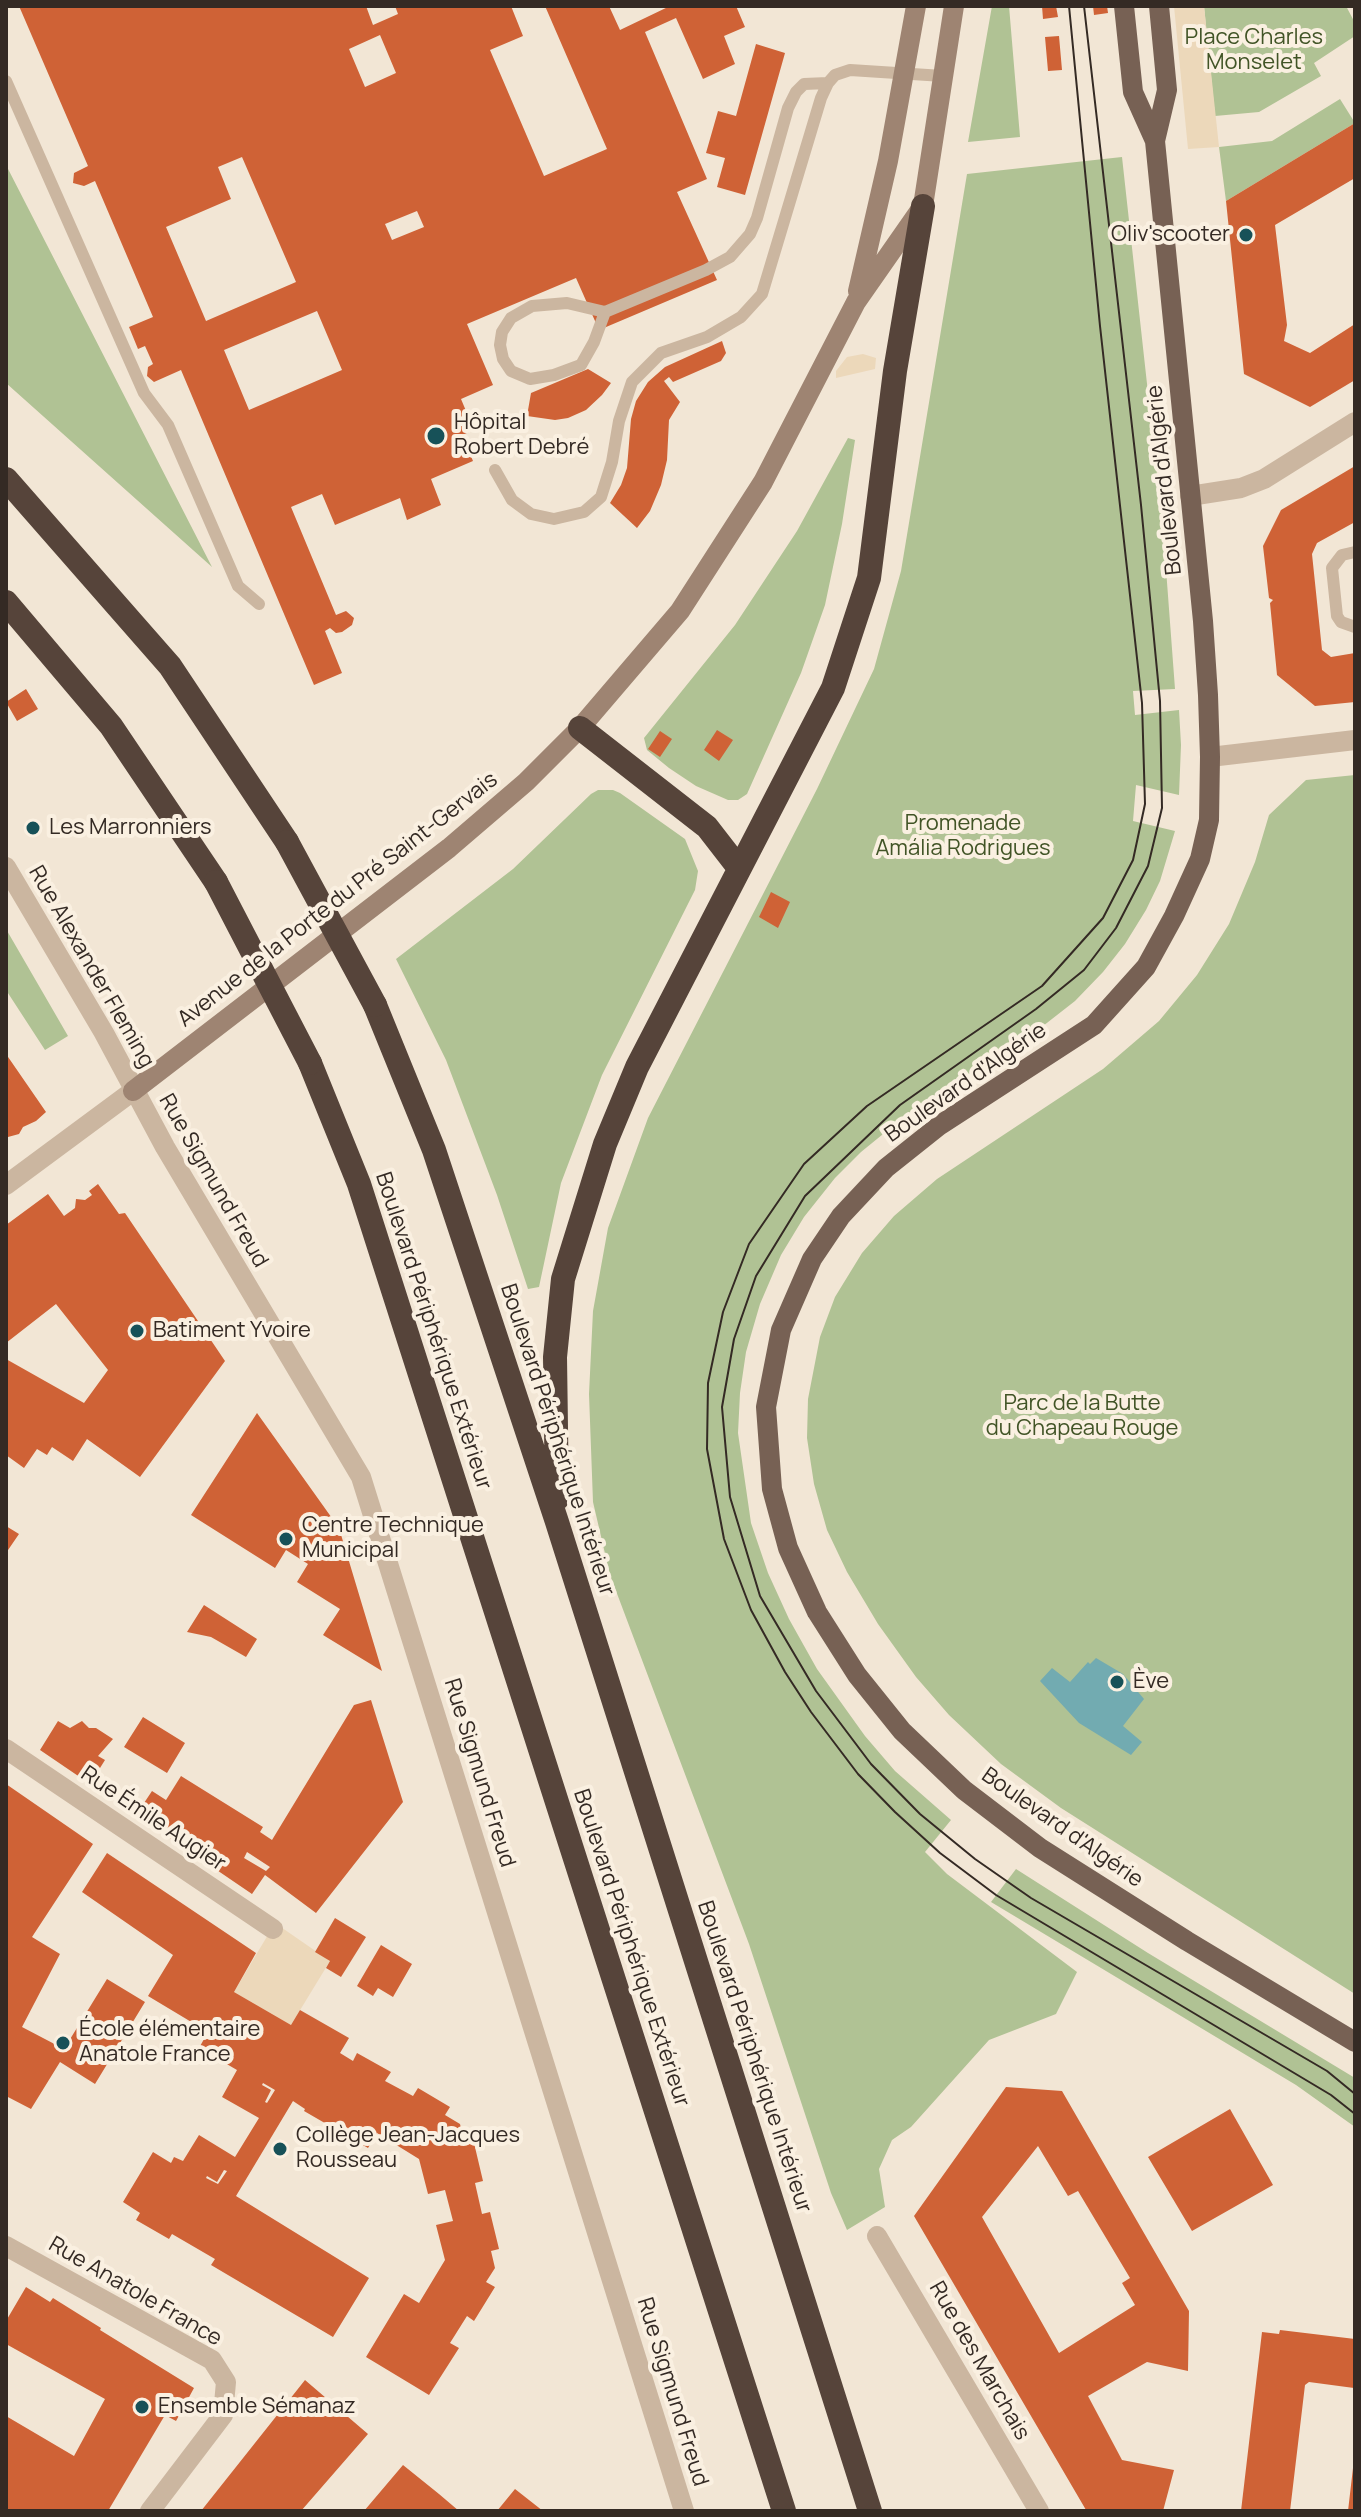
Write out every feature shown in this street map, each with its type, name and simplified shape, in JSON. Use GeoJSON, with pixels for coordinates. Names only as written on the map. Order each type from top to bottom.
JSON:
{"type":"FeatureCollection","features":[{"type":"Feature","properties":{"kind":"highway"},"geometry":{"type":"LineString","coordinates":[[557,1522],[555,1357],[563,1279],[605,1144],[637,1067],[833,688],[869,578],[895,371],[923,206]]}},
{"type":"Feature","properties":{"kind":"highway","name":"Boulevard Périphérique Intérieur"},"geometry":{"type":"LineString","coordinates":[[6,479],[170,666],[287,842],[375,1005],[434,1150],[557,1522],[870,2511]]}},
{"type":"Feature","properties":{"kind":"highway","name":"Boulevard Périphérique Extérieur"},"geometry":{"type":"LineString","coordinates":[[6,602],[111,726],[216,882],[310,1063],[359,1184],[784,2511]]}},
{"type":"Feature","properties":{"kind":"highway"},"geometry":{"type":"LineString","coordinates":[[580,728],[707,827],[738,867]]}},
{"type":"Feature","properties":{"kind":"main road","name":"Boulevard d'Algérie"},"geometry":{"type":"LineString","coordinates":[[1124,6],[1133,92],[1155,141],[1203,621],[1210,757],[1209,820],[1200,859],[1146,967],[1094,1025],[940,1125],[886,1168],[841,1216],[812,1259],[781,1330],[766,1407],[772,1489],[788,1548],[817,1612],[857,1675],[902,1731],[964,1790],[1040,1848],[1355,2042]]}},
{"type":"Feature","properties":{"kind":"main road","name":"Boulevard d'Algérie"},"geometry":{"type":"LineString","coordinates":[[1155,141],[1167,90],[1159,6]]}},
{"type":"Feature","properties":{"kind":"street","name":"Avenue de la Porte du Pré Saint-Gervais"},"geometry":{"type":"LineString","coordinates":[[856,302],[888,161],[916,6]]}},
{"type":"Feature","properties":{"kind":"street","name":"Avenue de la Porte du Pré Saint-Gervais"},"geometry":{"type":"LineString","coordinates":[[133,1091],[449,848],[526,782],[580,728],[680,611],[763,482],[856,302],[923,206],[954,6]]}},
{"type":"Feature","properties":{"kind":"street"},"geometry":{"type":"LineString","coordinates":[[1190,496],[1241,488],[1264,479],[1355,422]]}},
{"type":"Feature","properties":{"kind":"street"},"geometry":{"type":"LineString","coordinates":[[1210,757],[1355,740]]}},
{"type":"Feature","properties":{"kind":"street","name":"Rue Alexander Fleming"},"geometry":{"type":"LineString","coordinates":[[6,867],[104,1033],[133,1091]]}},
{"type":"Feature","properties":{"kind":"street"},"geometry":{"type":"LineString","coordinates":[[8,1180],[133,1091]]}},
{"type":"Feature","properties":{"kind":"street","name":"Rue Sigmund Freud"},"geometry":{"type":"LineString","coordinates":[[133,1091],[361,1477],[684,2511]]}},
{"type":"Feature","properties":{"kind":"street","name":"Rue Émile Augier"},"geometry":{"type":"LineString","coordinates":[[6,1749],[273,1929]]}},
{"type":"Feature","properties":{"kind":"street","name":"Rue des Marchais"},"geometry":{"type":"LineString","coordinates":[[877,2236],[1039,2511]]}},
{"type":"Feature","properties":{"kind":"street","name":"Rue Anatole France"},"geometry":{"type":"LineString","coordinates":[[6,2246],[212,2360],[226,2382],[223,2415],[150,2511]]}},
{"type":"Feature","properties":{"kind":"lane"},"geometry":{"type":"LineString","coordinates":[[495,470],[512,500],[531,514],[554,519],[584,512],[601,497],[612,462],[619,421],[632,382],[661,353],[707,337],[741,317],[762,294],[828,83],[835,75],[850,70],[943,76]]}},
{"type":"Feature","properties":{"kind":"lane"},"geometry":{"type":"LineString","coordinates":[[6,81],[144,393],[168,425],[238,586],[259,604]]}},
{"type":"Feature","properties":{"kind":"lane"},"geometry":{"type":"LineString","coordinates":[[605,312],[581,365],[554,375],[530,379],[511,371],[503,359],[500,345],[502,332],[511,318],[532,306],[567,303],[605,312],[719,265],[741,246],[757,218],[783,123],[796,92],[804,84],[828,83]]}},
{"type":"Feature","properties":{"kind":"lane"},"geometry":{"type":"LineString","coordinates":[[1355,552],[1342,555],[1332,568],[1337,616],[1346,625],[1355,627]]}},
{"type":"Feature","properties":{"kind":"green space"},"geometry":{"type":"Polygon","coordinates":[[[992,6],[1009,6],[1020,137],[968,142],[992,6]]]}},
{"type":"Feature","properties":{"kind":"green space","name":"Place Charles Monselet"},"geometry":{"type":"Polygon","coordinates":[[[1204,6],[1346,6],[1355,23],[1355,36],[1314,63],[1321,76],[1259,112],[1215,116],[1204,6]]]}},
{"type":"Feature","properties":{"kind":"green space"},"geometry":{"type":"Polygon","coordinates":[[[1340,99],[1355,123],[1226,201],[1219,147],[1272,141],[1340,99]]]}},
{"type":"Feature","properties":{"kind":"green space","name":"Promenade Amália Rodrigues"},"geometry":{"type":"Polygon","coordinates":[[[1122,157],[1163,529],[1175,689],[1133,691],[1135,715],[1179,710],[1181,745],[1179,795],[1136,785],[1133,821],[1175,831],[1160,881],[1125,944],[1075,1001],[1043,1026],[904,1117],[835,1178],[804,1217],[781,1255],[760,1304],[746,1352],[740,1393],[738,1433],[751,1523],[768,1573],[817,1669],[865,1736],[895,1771],[951,1820],[925,1852],[947,1874],[1077,1972],[1056,2014],[989,2040],[911,2127],[892,2140],[879,2169],[885,2207],[847,2230],[831,2193],[749,1944],[610,1575],[593,1502],[589,1394],[593,1311],[608,1228],[648,1118],[817,789],[874,669],[901,571],[967,174],[1122,157]]]}},
{"type":"Feature","properties":{"kind":"green space"},"geometry":{"type":"Polygon","coordinates":[[[6,165],[212,567],[6,383],[6,165]]]}},
{"type":"Feature","properties":{"kind":"green space"},"geometry":{"type":"Polygon","coordinates":[[[848,438],[855,440],[825,605],[801,673],[747,794],[738,800],[728,800],[696,786],[669,768],[647,750],[644,738],[735,625],[797,531],[848,438]]]}},
{"type":"Feature","properties":{"kind":"green space","name":"Parc de la Butte du Chapeau Rouge"},"geometry":{"type":"Polygon","coordinates":[[[1355,775],[1355,1994],[1061,1808],[1001,1764],[949,1715],[916,1677],[878,1624],[847,1572],[827,1530],[814,1484],[807,1438],[808,1399],[820,1337],[835,1297],[862,1253],[894,1216],[937,1179],[1103,1069],[1159,1021],[1197,975],[1229,924],[1255,862],[1269,815],[1306,780],[1355,775]]]}},
{"type":"Feature","properties":{"kind":"green space"},"geometry":{"type":"Polygon","coordinates":[[[598,790],[620,793],[685,839],[698,871],[695,890],[602,1075],[561,1183],[539,1287],[528,1289],[497,1195],[446,1060],[396,959],[513,869],[598,790]]]}},
{"type":"Feature","properties":{"kind":"green space"},"geometry":{"type":"Polygon","coordinates":[[[6,929],[68,1036],[45,1050],[6,990],[6,929]]]}},
{"type":"Feature","properties":{"kind":"green space"},"geometry":{"type":"Polygon","coordinates":[[[1016,1869],[1355,2078],[1355,2127],[1296,2085],[991,1902],[1016,1869]]]}},
{"type":"Feature","properties":{"kind":"shaded area"},"geometry":{"type":"Polygon","coordinates":[[[1174,6],[1204,6],[1219,147],[1188,149],[1174,6]]]}},
{"type":"Feature","properties":{"kind":"shaded area"},"geometry":{"type":"Polygon","coordinates":[[[863,354],[876,358],[875,369],[836,378],[836,371],[847,357],[863,354]]]}},
{"type":"Feature","properties":{"kind":"shaded area"},"geometry":{"type":"Polygon","coordinates":[[[275,1923],[330,1961],[291,2025],[234,1992],[275,1923]]]}},
{"type":"Feature","properties":{"kind":"water"},"geometry":{"type":"Polygon","coordinates":[[[1096,1658],[1123,1674],[1144,1699],[1123,1726],[1142,1742],[1131,1755],[1079,1723],[1040,1681],[1052,1668],[1070,1682],[1088,1662],[1090,1664],[1096,1658]]]}},
{"type":"Feature","properties":{"kind":"building"},"geometry":{"type":"Polygon","coordinates":[[[19,6],[366,6],[373,25],[398,14],[395,6],[511,6],[523,36],[490,50],[544,176],[607,149],[545,6],[609,6],[620,30],[670,6],[736,6],[745,27],[724,36],[735,64],[703,79],[676,18],[645,32],[707,179],[677,192],[717,280],[599,330],[576,278],[467,324],[493,385],[461,399],[474,430],[462,435],[473,461],[431,479],[441,505],[407,520],[400,498],[335,525],[322,494],[291,507],[336,615],[346,611],[354,618],[352,625],[342,632],[336,633],[330,628],[325,631],[342,673],[314,685],[181,370],[154,382],[147,376],[148,367],[153,364],[145,346],[138,349],[129,327],[153,317],[95,181],[84,186],[73,183],[74,173],[88,166],[19,6]],[[380,35],[349,49],[365,87],[396,73],[380,35]],[[242,157],[218,167],[231,199],[166,227],[206,321],[296,282],[242,157]],[[417,211],[385,224],[392,240],[424,227],[417,211]],[[317,311],[224,350],[249,410],[342,370],[317,311]]]}},
{"type":"Feature","properties":{"kind":"building"},"geometry":{"type":"Polygon","coordinates":[[[1042,6],[1056,6],[1058,17],[1043,19],[1042,6]]]}},
{"type":"Feature","properties":{"kind":"building"},"geometry":{"type":"Polygon","coordinates":[[[1093,6],[1107,6],[1108,13],[1094,15],[1093,6]]]}},
{"type":"Feature","properties":{"kind":"building"},"geometry":{"type":"Polygon","coordinates":[[[1059,36],[1062,70],[1048,71],[1045,37],[1059,36]]]}},
{"type":"Feature","properties":{"kind":"building"},"geometry":{"type":"Polygon","coordinates":[[[756,44],[785,53],[745,195],[717,187],[725,158],[706,153],[718,111],[736,116],[756,44]]]}},
{"type":"Feature","properties":{"kind":"building"},"geometry":{"type":"Polygon","coordinates":[[[1355,123],[1355,178],[1275,225],[1287,325],[1284,341],[1310,353],[1355,324],[1355,380],[1310,407],[1244,374],[1226,201],[1355,123]]]}},
{"type":"Feature","properties":{"kind":"building"},"geometry":{"type":"Polygon","coordinates":[[[722,341],[726,353],[721,361],[673,382],[669,377],[664,381],[680,402],[669,420],[667,460],[661,485],[650,511],[637,528],[610,503],[627,468],[631,419],[636,401],[648,382],[665,367],[722,341]]]}},
{"type":"Feature","properties":{"kind":"building"},"geometry":{"type":"Polygon","coordinates":[[[588,369],[611,383],[586,410],[555,420],[527,416],[531,393],[588,369]]]}},
{"type":"Feature","properties":{"kind":"building"},"geometry":{"type":"Polygon","coordinates":[[[1355,466],[1355,522],[1317,543],[1312,554],[1322,650],[1331,657],[1355,653],[1355,702],[1315,706],[1277,675],[1270,603],[1273,600],[1269,598],[1263,546],[1281,510],[1355,466]]]}},
{"type":"Feature","properties":{"kind":"building"},"geometry":{"type":"Polygon","coordinates":[[[26,689],[38,709],[17,721],[6,702],[26,689]]]}},
{"type":"Feature","properties":{"kind":"building"},"geometry":{"type":"Polygon","coordinates":[[[717,730],[733,740],[719,761],[704,750],[717,730]]]}},
{"type":"Feature","properties":{"kind":"building"},"geometry":{"type":"Polygon","coordinates":[[[660,731],[672,739],[660,757],[648,749],[660,731]]]}},
{"type":"Feature","properties":{"kind":"building"},"geometry":{"type":"Polygon","coordinates":[[[771,892],[790,902],[778,928],[759,917],[771,892]]]}},
{"type":"Feature","properties":{"kind":"building"},"geometry":{"type":"Polygon","coordinates":[[[6,1054],[46,1112],[23,1127],[19,1134],[8,1137],[6,1054]]]}},
{"type":"Feature","properties":{"kind":"building","name":"Batiment Yvoire"},"geometry":{"type":"Polygon","coordinates":[[[98,1184],[119,1214],[125,1213],[225,1361],[140,1477],[87,1439],[73,1461],[52,1447],[47,1455],[37,1449],[24,1468],[6,1455],[6,1359],[84,1403],[108,1370],[56,1304],[6,1343],[6,1225],[48,1194],[64,1216],[75,1208],[76,1199],[85,1200],[92,1195],[89,1191],[98,1184]]]}},
{"type":"Feature","properties":{"kind":"building","name":"Centre Technique Municipal"},"geometry":{"type":"Polygon","coordinates":[[[257,1413],[339,1528],[382,1671],[323,1635],[340,1609],[297,1582],[308,1564],[286,1550],[275,1568],[191,1515],[257,1413]]]}},
{"type":"Feature","properties":{"kind":"building"},"geometry":{"type":"Polygon","coordinates":[[[6,1526],[19,1534],[6,1553],[6,1526]]]}},
{"type":"Feature","properties":{"kind":"building"},"geometry":{"type":"Polygon","coordinates":[[[204,1605],[257,1639],[246,1657],[211,1637],[187,1632],[204,1605]]]}},
{"type":"Feature","properties":{"kind":"building"},"geometry":{"type":"Polygon","coordinates":[[[371,1700],[403,1802],[316,1913],[265,1875],[252,1894],[136,1815],[152,1791],[166,1800],[181,1776],[263,1827],[260,1832],[272,1840],[354,1705],[371,1700]],[[247,1852],[244,1858],[266,1871],[270,1867],[247,1852]]]}},
{"type":"Feature","properties":{"kind":"building"},"geometry":{"type":"Polygon","coordinates":[[[143,1717],[185,1743],[167,1773],[124,1747],[143,1717]]]}},
{"type":"Feature","properties":{"kind":"building"},"geometry":{"type":"Polygon","coordinates":[[[58,1721],[70,1728],[82,1721],[89,1728],[96,1728],[113,1739],[98,1756],[105,1760],[90,1784],[40,1750],[58,1721]]]}},
{"type":"Feature","properties":{"kind":"building"},"geometry":{"type":"Polygon","coordinates":[[[6,1784],[93,1844],[32,1937],[60,1954],[22,2027],[64,2049],[107,1979],[145,2002],[95,2084],[60,2062],[31,2109],[6,2096],[6,1784]]]}},
{"type":"Feature","properties":{"kind":"building"},"geometry":{"type":"Polygon","coordinates":[[[107,1853],[256,1953],[234,1992],[291,2025],[300,2010],[349,2038],[340,2053],[353,2061],[357,2053],[391,2072],[385,2081],[413,2096],[418,2088],[450,2107],[445,2115],[460,2124],[465,2145],[474,2143],[483,2181],[475,2183],[482,2214],[490,2212],[499,2249],[491,2251],[495,2268],[486,2282],[495,2287],[474,2321],[467,2316],[450,2343],[459,2348],[429,2395],[366,2357],[404,2294],[419,2303],[445,2260],[436,2225],[453,2221],[445,2190],[428,2194],[419,2159],[377,2133],[368,2148],[304,2111],[293,2101],[236,2196],[369,2278],[333,2337],[211,2265],[215,2259],[172,2234],[169,2239],[136,2220],[140,2213],[123,2202],[153,2152],[171,2163],[174,2157],[183,2161],[199,2135],[235,2157],[259,2118],[222,2097],[237,2070],[199,2048],[208,2032],[148,1996],[173,1955],[82,1892],[107,1853]],[[263,2083],[271,2090],[267,2103],[275,2090],[263,2083]],[[224,2170],[217,2182],[206,2178],[218,2184],[227,2171],[224,2170]]]}},
{"type":"Feature","properties":{"kind":"building"},"geometry":{"type":"Polygon","coordinates":[[[335,1918],[366,1937],[341,1977],[326,1968],[330,1961],[315,1952],[335,1918]]]}},
{"type":"Feature","properties":{"kind":"building"},"geometry":{"type":"Polygon","coordinates":[[[381,1945],[412,1964],[393,1997],[378,1988],[373,1996],[357,1986],[381,1945]]]}},
{"type":"Feature","properties":{"kind":"building"},"geometry":{"type":"Polygon","coordinates":[[[1006,2087],[1062,2091],[1189,2311],[1188,2371],[1147,2362],[1088,2396],[1122,2460],[1174,2470],[1163,2511],[1086,2510],[914,2216],[1006,2087]],[[1038,2146],[982,2217],[1059,2353],[1135,2305],[1122,2283],[1130,2278],[1078,2191],[1068,2196],[1038,2146]]]}},
{"type":"Feature","properties":{"kind":"building"},"geometry":{"type":"Polygon","coordinates":[[[1230,2109],[1273,2185],[1192,2231],[1148,2157],[1230,2109]]]}},
{"type":"Feature","properties":{"kind":"building","name":"Ensemble Sémanaz"},"geometry":{"type":"Polygon","coordinates":[[[26,2287],[50,2302],[53,2298],[194,2388],[176,2421],[165,2415],[108,2511],[6,2511],[6,2416],[74,2456],[105,2399],[6,2344],[6,2321],[26,2287]]]}},
{"type":"Feature","properties":{"kind":"building"},"geometry":{"type":"Polygon","coordinates":[[[1280,2330],[1355,2339],[1354,2388],[1309,2382],[1305,2385],[1290,2511],[1241,2511],[1262,2332],[1279,2334],[1280,2330]]]}},
{"type":"Feature","properties":{"kind":"building"},"geometry":{"type":"Polygon","coordinates":[[[305,2380],[368,2434],[301,2511],[201,2511],[305,2380]]]}},
{"type":"Feature","properties":{"kind":"building"},"geometry":{"type":"Polygon","coordinates":[[[403,2465],[439,2494],[459,2511],[364,2511],[403,2465]]]}},
{"type":"Feature","properties":{"kind":"building"},"geometry":{"type":"Polygon","coordinates":[[[1353,2468],[1355,2511],[1348,2511],[1353,2468]]]}},
{"type":"Feature","properties":{"kind":"building"},"geometry":{"type":"Polygon","coordinates":[[[515,2489],[543,2511],[497,2511],[515,2489]]]}},
{"type":"Feature","properties":{"kind":"tram line"},"geometry":{"type":"LineString","coordinates":[[1069,6],[1100,326],[1142,703],[1145,804],[1133,860],[1103,918],[1042,986],[867,1106],[804,1164],[749,1244],[723,1312],[708,1383],[707,1449],[724,1539],[751,1610],[811,1712],[858,1774],[895,1812],[940,1853],[996,1895],[1331,2095],[1355,2114]]}},
{"type":"Feature","properties":{"kind":"tram line"},"geometry":{"type":"LineString","coordinates":[[1084,6],[1141,505],[1160,701],[1162,808],[1148,866],[1116,928],[1084,970],[1036,1009],[900,1105],[805,1196],[756,1276],[734,1339],[722,1407],[730,1497],[760,1596],[816,1691],[871,1764],[920,1814],[975,1859],[1031,1898],[1327,2071],[1355,2094]]}},
{"type":"Feature","properties":{"kind":"place","name":"Oliv'scooter"},"geometry":{"type":"Point","coordinates":[1246,235]}},
{"type":"Feature","properties":{"kind":"place","name":"Hôpital Robert Debré"},"geometry":{"type":"Point","coordinates":[436,436]}},
{"type":"Feature","properties":{"kind":"place","name":"Les Marronniers"},"geometry":{"type":"Point","coordinates":[33,828]}},
{"type":"Feature","properties":{"kind":"place","name":"Batiment Yvoire"},"geometry":{"type":"Point","coordinates":[137,1331]}},
{"type":"Feature","properties":{"kind":"place","name":"Centre Technique Municipal"},"geometry":{"type":"Point","coordinates":[286,1539]}},
{"type":"Feature","properties":{"kind":"place","name":"Ève"},"geometry":{"type":"Point","coordinates":[1117,1682]}},
{"type":"Feature","properties":{"kind":"place","name":"École élémentaire Anatole France"},"geometry":{"type":"Point","coordinates":[63,2043]}},
{"type":"Feature","properties":{"kind":"place","name":"Collège Jean-Jacques Rousseau"},"geometry":{"type":"Point","coordinates":[280,2149]}},
{"type":"Feature","properties":{"kind":"place","name":"Ensemble Sémanaz"},"geometry":{"type":"Point","coordinates":[142,2407]}}]}
